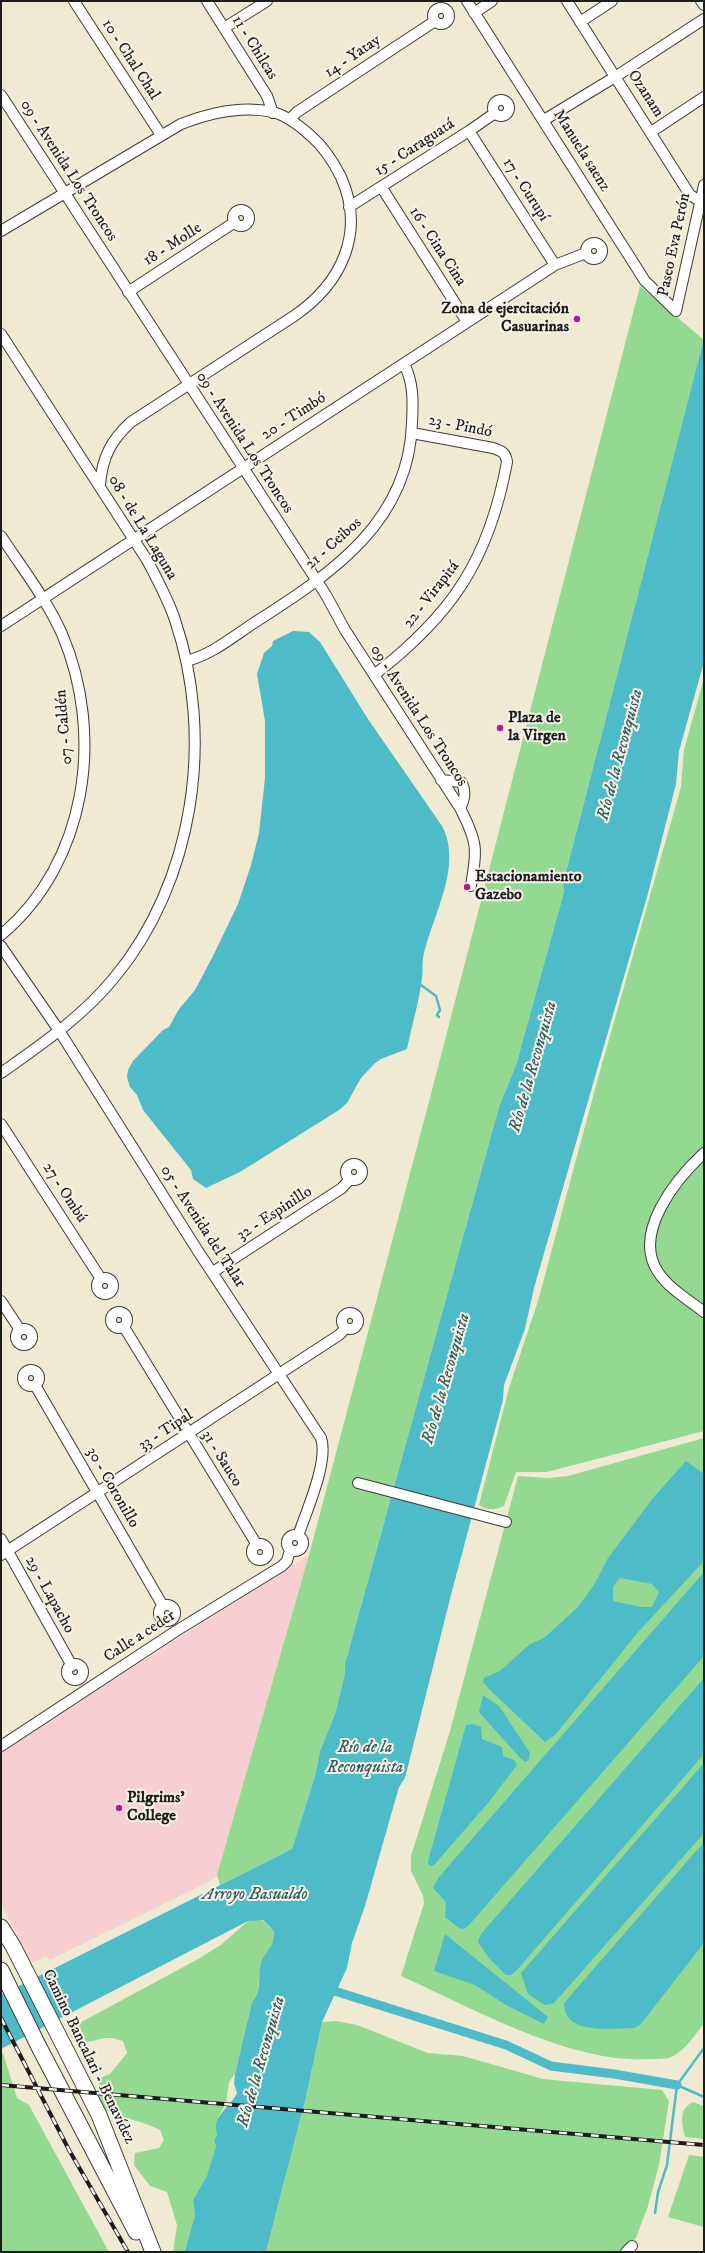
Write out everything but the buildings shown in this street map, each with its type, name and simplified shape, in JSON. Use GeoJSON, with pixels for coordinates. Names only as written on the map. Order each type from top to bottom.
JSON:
{"type":"FeatureCollection","features":[{"type":"Feature","properties":{"kind":"main road","name":"Camino Bancalari - Benavídez"},"geometry":{"type":"LineString","coordinates":[[1,1927],[29,1977],[100,2115],[152,2252]]}},
{"type":"Feature","properties":{"kind":"main road"},"geometry":{"type":"LineString","coordinates":[[4,1977],[39,2047],[148,2252]]}},
{"type":"Feature","properties":{"kind":"street","name":"10 - Chal Chal"},"geometry":{"type":"LineString","coordinates":[[74,1],[161,135]]}},
{"type":"Feature","properties":{"kind":"street","name":"11 - Chilcas"},"geometry":{"type":"LineString","coordinates":[[207,1],[267,96],[273,112]]}},
{"type":"Feature","properties":{"kind":"street"},"geometry":{"type":"LineString","coordinates":[[224,28],[267,1]]}},
{"type":"Feature","properties":{"kind":"street","name":"Manuela saenz"},"geometry":{"type":"LineString","coordinates":[[467,1],[645,280],[676,311]]}},
{"type":"Feature","properties":{"kind":"street"},"geometry":{"type":"LineString","coordinates":[[474,12],[492,1]]}},
{"type":"Feature","properties":{"kind":"street","name":"Ozanam"},"geometry":{"type":"LineString","coordinates":[[567,1],[690,195],[700,201]]}},
{"type":"Feature","properties":{"kind":"street"},"geometry":{"type":"LineString","coordinates":[[580,22],[612,1]]}},
{"type":"Feature","properties":{"kind":"street"},"geometry":{"type":"LineString","coordinates":[[701,1],[704,5]]}},
{"type":"Feature","properties":{"kind":"street"},"geometry":{"type":"LineString","coordinates":[[544,120],[615,77],[704,19]]}},
{"type":"Feature","properties":{"kind":"street","name":"14 - Yatay"},"geometry":{"type":"LineString","coordinates":[[290,119],[297,112],[435,21]]}},
{"type":"Feature","properties":{"kind":"street","name":"09 - Avenida Los Troncos"},"geometry":{"type":"LineString","coordinates":[[1,95],[316,581],[374,675],[460,808],[475,843],[471,886]]}},
{"type":"Feature","properties":{"kind":"street"},"geometry":{"type":"LineString","coordinates":[[651,132],[704,97]]}},
{"type":"Feature","properties":{"kind":"street"},"geometry":{"type":"LineString","coordinates":[[1,231],[161,135],[181,124],[215,113],[246,110],[273,112],[290,119],[318,142],[328,153],[343,183],[349,207],[350,225],[346,252],[336,274],[320,295],[294,316],[130,422],[114,438],[104,458],[100,485]]}},
{"type":"Feature","properties":{"kind":"street","name":"15 - Caraguatá"},"geometry":{"type":"LineString","coordinates":[[349,207],[382,188],[495,113]]}},
{"type":"Feature","properties":{"kind":"street","name":"17 - Curupí"},"geometry":{"type":"LineString","coordinates":[[469,131],[555,265]]}},
{"type":"Feature","properties":{"kind":"street","name":"Paseo Eva Perón"},"geometry":{"type":"LineString","coordinates":[[676,311],[704,186]]}},
{"type":"Feature","properties":{"kind":"street","name":"16 - Cina Cina"},"geometry":{"type":"LineString","coordinates":[[382,188],[467,322]]}},
{"type":"Feature","properties":{"kind":"street","name":"18 - Molle"},"geometry":{"type":"LineString","coordinates":[[128,292],[235,222]]}},
{"type":"Feature","properties":{"kind":"street","name":"20 - Timbó"},"geometry":{"type":"LineString","coordinates":[[1,626],[555,265],[586,253]]}},
{"type":"Feature","properties":{"kind":"street","name":"08 - de La Laguna"},"geometry":{"type":"LineString","coordinates":[[1,334],[100,485],[147,560],[172,612],[186,661],[194,725],[194,763],[187,818],[170,879],[150,925],[126,962],[97,997],[60,1032],[1,1073]]}},
{"type":"Feature","properties":{"kind":"street","name":"21 - Ceibos"},"geometry":{"type":"LineString","coordinates":[[186,661],[206,654],[316,581],[359,546],[378,523],[389,506],[401,479],[412,433],[413,394],[411,379],[404,364]]}},
{"type":"Feature","properties":{"kind":"street","name":"23 - Pindó"},"geometry":{"type":"LineString","coordinates":[[412,433],[502,451]]}},
{"type":"Feature","properties":{"kind":"street","name":"22 - Virapitá"},"geometry":{"type":"LineString","coordinates":[[374,675],[403,652],[432,624],[458,592],[472,569],[491,525],[501,493],[507,462],[505,454],[502,451]]}},
{"type":"Feature","properties":{"kind":"street","name":"07 - Caldén"},"geometry":{"type":"LineString","coordinates":[[1,536],[42,599],[61,634],[81,700],[85,745],[83,780],[78,806],[62,854],[39,895],[25,912],[1,935]]}},
{"type":"Feature","properties":{"kind":"street"},"geometry":{"type":"LineString","coordinates":[[441,780],[455,780],[461,782],[464,792],[463,803],[460,808]]}},
{"type":"Feature","properties":{"kind":"street","name":"05 - Avenida del Talar"},"geometry":{"type":"LineString","coordinates":[[1,946],[60,1032],[321,1438],[324,1446],[322,1463],[298,1536]]}},
{"type":"Feature","properties":{"kind":"street","name":"27 - Ombú"},"geometry":{"type":"LineString","coordinates":[[1,1124],[101,1279]]}},
{"type":"Feature","properties":{"kind":"street"},"geometry":{"type":"LineString","coordinates":[[704,1153],[687,1169],[653,1221],[650,1237],[651,1252],[657,1272],[671,1287],[704,1312]]}},
{"type":"Feature","properties":{"kind":"street","name":"32 - Espinillo"},"geometry":{"type":"LineString","coordinates":[[213,1272],[342,1188],[350,1179]]}},
{"type":"Feature","properties":{"kind":"street"},"geometry":{"type":"LineString","coordinates":[[1,1301],[20,1330]]}},
{"type":"Feature","properties":{"kind":"street","name":"31 - Sauco"},"geometry":{"type":"LineString","coordinates":[[124,1327],[256,1545]]}},
{"type":"Feature","properties":{"kind":"street","name":"33 - Tipal"},"geometry":{"type":"LineString","coordinates":[[4,1553],[98,1494],[339,1335],[346,1328]]}},
{"type":"Feature","properties":{"kind":"street","name":"30 - Coronillo"},"geometry":{"type":"LineString","coordinates":[[35,1385],[163,1606]]}},
{"type":"Feature","properties":{"kind":"street"},"geometry":{"type":"LineString","coordinates":[[358,1483],[506,1522]]}},
{"type":"Feature","properties":{"kind":"street","name":"Calle a ceder"},"geometry":{"type":"LineString","coordinates":[[1,1746],[176,1631],[282,1566],[287,1561],[290,1550],[298,1550],[302,1547],[302,1542],[298,1536]]}},
{"type":"Feature","properties":{"kind":"street","name":"29 - Lapacho"},"geometry":{"type":"LineString","coordinates":[[1,1539],[4,1553],[72,1666]]}},
{"type":"Feature","properties":{"kind":"shaded area","name":"Pilgrims' College"},"geometry":{"type":"Polygon","coordinates":[[[309,1555],[217,1875],[212,1880],[50,1960],[46,1956],[32,1963],[1,1904],[1,1751],[309,1555]]]}},
{"type":"Feature","properties":{"kind":"green space"},"geometry":{"type":"Polygon","coordinates":[[[640,286],[704,340],[563,884],[564,892],[516,1065],[499,1107],[345,1664],[345,1674],[335,1714],[320,1751],[315,1776],[292,1849],[220,1885],[217,1875],[309,1555],[431,1094],[640,286]]]}},
{"type":"Feature","properties":{"kind":"green space"},"geometry":{"type":"Polygon","coordinates":[[[704,678],[704,1431],[547,1472],[516,1472],[504,1506],[488,1509],[479,1505],[509,1388],[538,1301],[598,1078],[681,787],[684,750],[704,678]]]}},
{"type":"Feature","properties":{"kind":"green space"},"geometry":{"type":"Polygon","coordinates":[[[704,1438],[704,2023],[685,2047],[671,2057],[659,2059],[622,2059],[590,2053],[557,2044],[524,2032],[401,1976],[424,1903],[423,1896],[411,1871],[411,1856],[450,1731],[518,1476],[548,1478],[568,1476],[704,1438]]]}},
{"type":"Feature","properties":{"kind":"green space"},"geometry":{"type":"Polygon","coordinates":[[[257,1919],[264,1922],[273,1932],[274,1937],[272,1948],[260,1974],[257,1994],[252,2002],[235,2074],[229,2082],[226,2103],[218,2118],[217,2134],[214,2141],[216,2146],[208,2176],[193,2200],[195,2215],[191,2236],[185,2252],[173,2252],[177,2225],[167,2192],[150,2186],[134,2165],[135,2153],[159,2148],[164,2140],[160,2130],[109,2112],[102,2108],[97,2092],[100,2078],[110,2074],[127,2053],[123,2041],[105,2038],[81,2042],[71,2037],[70,2031],[74,2026],[200,1958],[222,1944],[248,1921],[257,1919]]]}},
{"type":"Feature","properties":{"kind":"green space"},"geometry":{"type":"Polygon","coordinates":[[[336,2021],[357,2025],[428,2053],[463,2056],[543,2079],[662,2090],[669,2101],[659,2165],[648,2206],[636,2238],[620,2252],[266,2252],[306,2097],[322,2022],[336,2021]]]}},
{"type":"Feature","properties":{"kind":"green space"},"geometry":{"type":"Polygon","coordinates":[[[1,2052],[3,2053],[17,2098],[29,2105],[109,2252],[1,2252],[1,2052]]]}},
{"type":"Feature","properties":{"kind":"green space"},"geometry":{"type":"Polygon","coordinates":[[[693,2102],[704,2106],[704,2139],[685,2137],[682,2122],[683,2112],[688,2105],[693,2102]]]}},
{"type":"Feature","properties":{"kind":"green space"},"geometry":{"type":"Polygon","coordinates":[[[689,2155],[704,2157],[704,2227],[668,2217],[689,2155]]]}},
{"type":"Feature","properties":{"kind":"water","name":"Río de la Reconquista"},"geometry":{"type":"Polygon","coordinates":[[[704,339],[704,662],[679,751],[676,784],[647,897],[534,1288],[525,1329],[504,1385],[503,1400],[452,1591],[405,1778],[399,1787],[365,1906],[352,1943],[347,1968],[322,2022],[306,2097],[266,2252],[185,2252],[195,2215],[193,2200],[207,2176],[216,2146],[214,2141],[217,2134],[217,2122],[222,2112],[237,2093],[234,2084],[235,2074],[252,2002],[259,1988],[262,1959],[271,1947],[274,1939],[272,1929],[263,1920],[248,1921],[1,2049],[1,1995],[292,1849],[315,1776],[320,1751],[335,1714],[345,1674],[345,1664],[499,1107],[516,1065],[564,892],[563,884],[704,339]]]}},
{"type":"Feature","properties":{"kind":"water"},"geometry":{"type":"Polygon","coordinates":[[[293,631],[309,632],[320,642],[368,719],[442,826],[448,842],[448,876],[423,959],[421,987],[407,1049],[381,1059],[374,1064],[361,1078],[347,1103],[339,1110],[240,1172],[206,1188],[193,1179],[191,1170],[143,1110],[137,1095],[130,1087],[127,1077],[128,1070],[133,1061],[163,1030],[169,1027],[179,1009],[195,990],[238,904],[251,865],[259,833],[265,778],[265,721],[257,674],[264,653],[272,646],[273,641],[293,631]]]}},
{"type":"Feature","properties":{"kind":"water"},"geometry":{"type":"Polygon","coordinates":[[[686,1461],[704,1474],[704,1561],[639,1631],[556,1734],[545,1742],[488,1688],[483,1682],[484,1678],[500,1671],[530,1644],[544,1638],[578,1607],[594,1585],[608,1558],[653,1498],[686,1461]],[[620,1578],[613,1586],[613,1601],[641,1607],[652,1607],[659,1592],[652,1584],[620,1578]]]}},
{"type":"Feature","properties":{"kind":"water"},"geometry":{"type":"Polygon","coordinates":[[[704,1572],[704,1656],[469,1925],[464,1929],[459,1928],[445,1917],[446,1902],[433,1888],[439,1877],[704,1572]]]}},
{"type":"Feature","properties":{"kind":"water"},"geometry":{"type":"Polygon","coordinates":[[[704,1678],[704,1754],[517,1970],[511,1975],[506,1975],[489,1958],[478,1942],[481,1934],[704,1678]]]}},
{"type":"Feature","properties":{"kind":"water"},"geometry":{"type":"Polygon","coordinates":[[[483,1695],[499,1706],[530,1753],[529,1759],[526,1762],[521,1759],[479,1712],[483,1695]]]}},
{"type":"Feature","properties":{"kind":"water"},"geometry":{"type":"Polygon","coordinates":[[[473,1724],[481,1727],[482,1739],[502,1747],[503,1756],[514,1760],[517,1765],[488,1803],[434,1865],[431,1866],[428,1864],[428,1861],[466,1725],[473,1724]]]}},
{"type":"Feature","properties":{"kind":"water"},"geometry":{"type":"Polygon","coordinates":[[[704,1763],[704,1833],[554,2003],[545,2005],[528,1994],[521,1973],[704,1763]]]}},
{"type":"Feature","properties":{"kind":"water"},"geometry":{"type":"Polygon","coordinates":[[[704,1842],[704,1943],[640,2025],[634,2028],[602,2029],[590,2028],[572,2021],[566,2014],[564,2003],[704,1842]]]}},
{"type":"Feature","properties":{"kind":"water"},"geometry":{"type":"Polygon","coordinates":[[[445,1934],[548,2017],[544,2024],[506,2005],[475,1985],[434,1971],[445,1934]]]}},
{"type":"Feature","properties":{"kind":"waterway"},"geometry":{"type":"LineString","coordinates":[[421,985],[436,996],[440,1010],[437,1015],[439,1017]]}},
{"type":"Feature","properties":{"kind":"waterway"},"geometry":{"type":"LineString","coordinates":[[325,1988],[506,2045],[551,2066],[614,2074],[677,2085]]}},
{"type":"Feature","properties":{"kind":"waterway"},"geometry":{"type":"LineString","coordinates":[[655,2213],[658,2192],[667,2165],[677,2085],[704,2048]]}},
{"type":"Feature","properties":{"kind":"waterway"},"geometry":{"type":"LineString","coordinates":[[677,2085],[704,2097]]}},
{"type":"Feature","properties":{"kind":"railway"},"geometry":{"type":"LineString","coordinates":[[1,2018],[69,2150],[128,2252]]}},
{"type":"Feature","properties":{"kind":"railway"},"geometry":{"type":"LineString","coordinates":[[1,2085],[704,2145]]}},
{"type":"Feature","properties":{"kind":"place","name":"Zona de ejercitación Casuarinas"},"geometry":{"type":"Point","coordinates":[577,319]}},
{"type":"Feature","properties":{"kind":"place","name":"Plaza de la Virgen"},"geometry":{"type":"Point","coordinates":[500,728]}},
{"type":"Feature","properties":{"kind":"place","name":"Estacionamiento Gazebo"},"geometry":{"type":"Point","coordinates":[467,887]}},
{"type":"Feature","properties":{"kind":"place","name":"Pilgrims' College"},"geometry":{"type":"Point","coordinates":[119,1808]}},
{"type":"Feature","properties":{"kind":"water label","name":"Arroyo Basualdo"},"geometry":{"type":"Point","coordinates":[255,1895]}}]}
